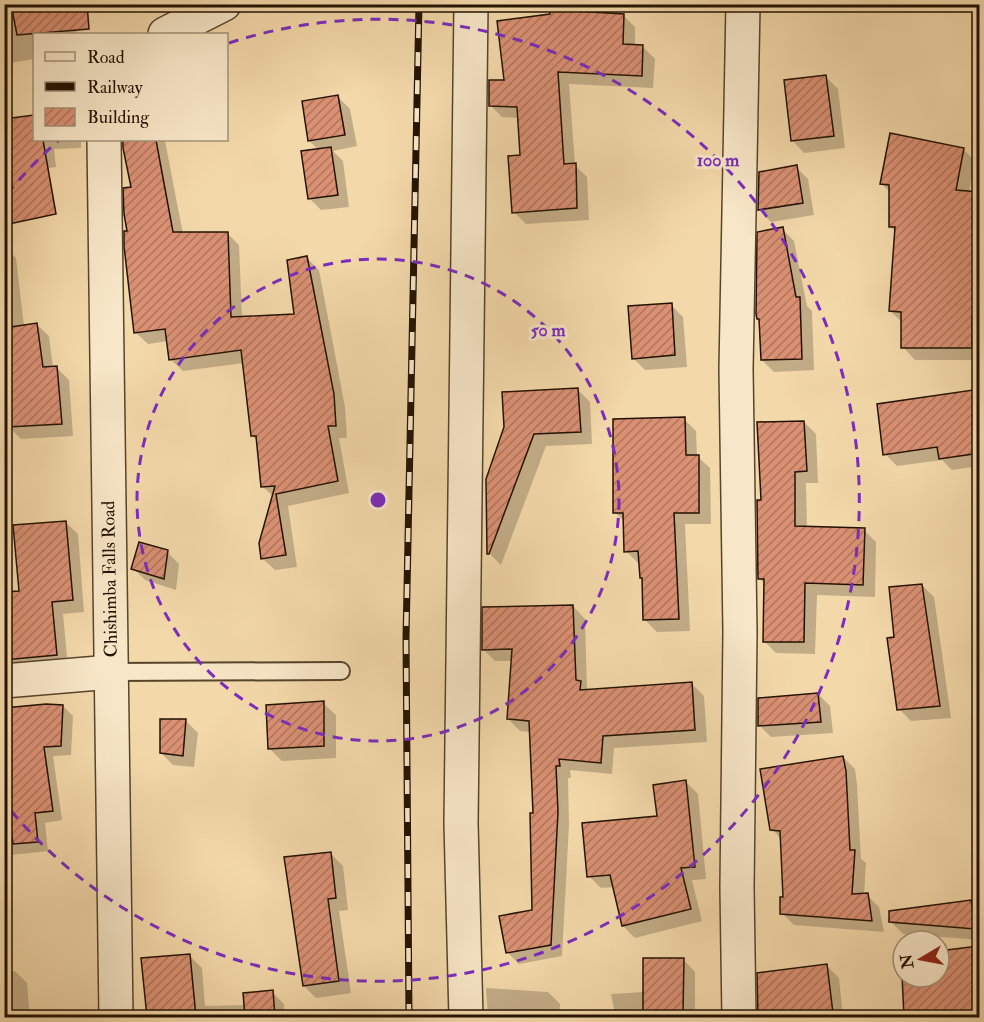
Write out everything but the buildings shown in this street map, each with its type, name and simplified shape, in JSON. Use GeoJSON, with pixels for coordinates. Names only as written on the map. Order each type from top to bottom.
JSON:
{"type":"FeatureCollection","features":[{"type":"Feature","properties":{"kind":"street"},"geometry":{"type":"LineString","coordinates":[[167,33],[224,4]]}},
{"type":"Feature","properties":{"kind":"street"},"geometry":{"type":"LineString","coordinates":[[465,1017],[461,823],[471,4]]}},
{"type":"Feature","properties":{"kind":"street"},"geometry":{"type":"LineString","coordinates":[[739,1017],[737,888],[740,632],[736,369],[743,4]]}},
{"type":"Feature","properties":{"kind":"street","name":"Chishimba Falls Road"},"geometry":{"type":"LineString","coordinates":[[104,141],[116,1017]]}},
{"type":"Feature","properties":{"kind":"street"},"geometry":{"type":"LineString","coordinates":[[4,681],[111,672]]}},
{"type":"Feature","properties":{"kind":"lane"},"geometry":{"type":"LineString","coordinates":[[111,672],[341,671]]}},
{"type":"Feature","properties":{"kind":"railway"},"geometry":{"type":"LineString","coordinates":[[409,1018],[406,638],[419,4]]}}]}
